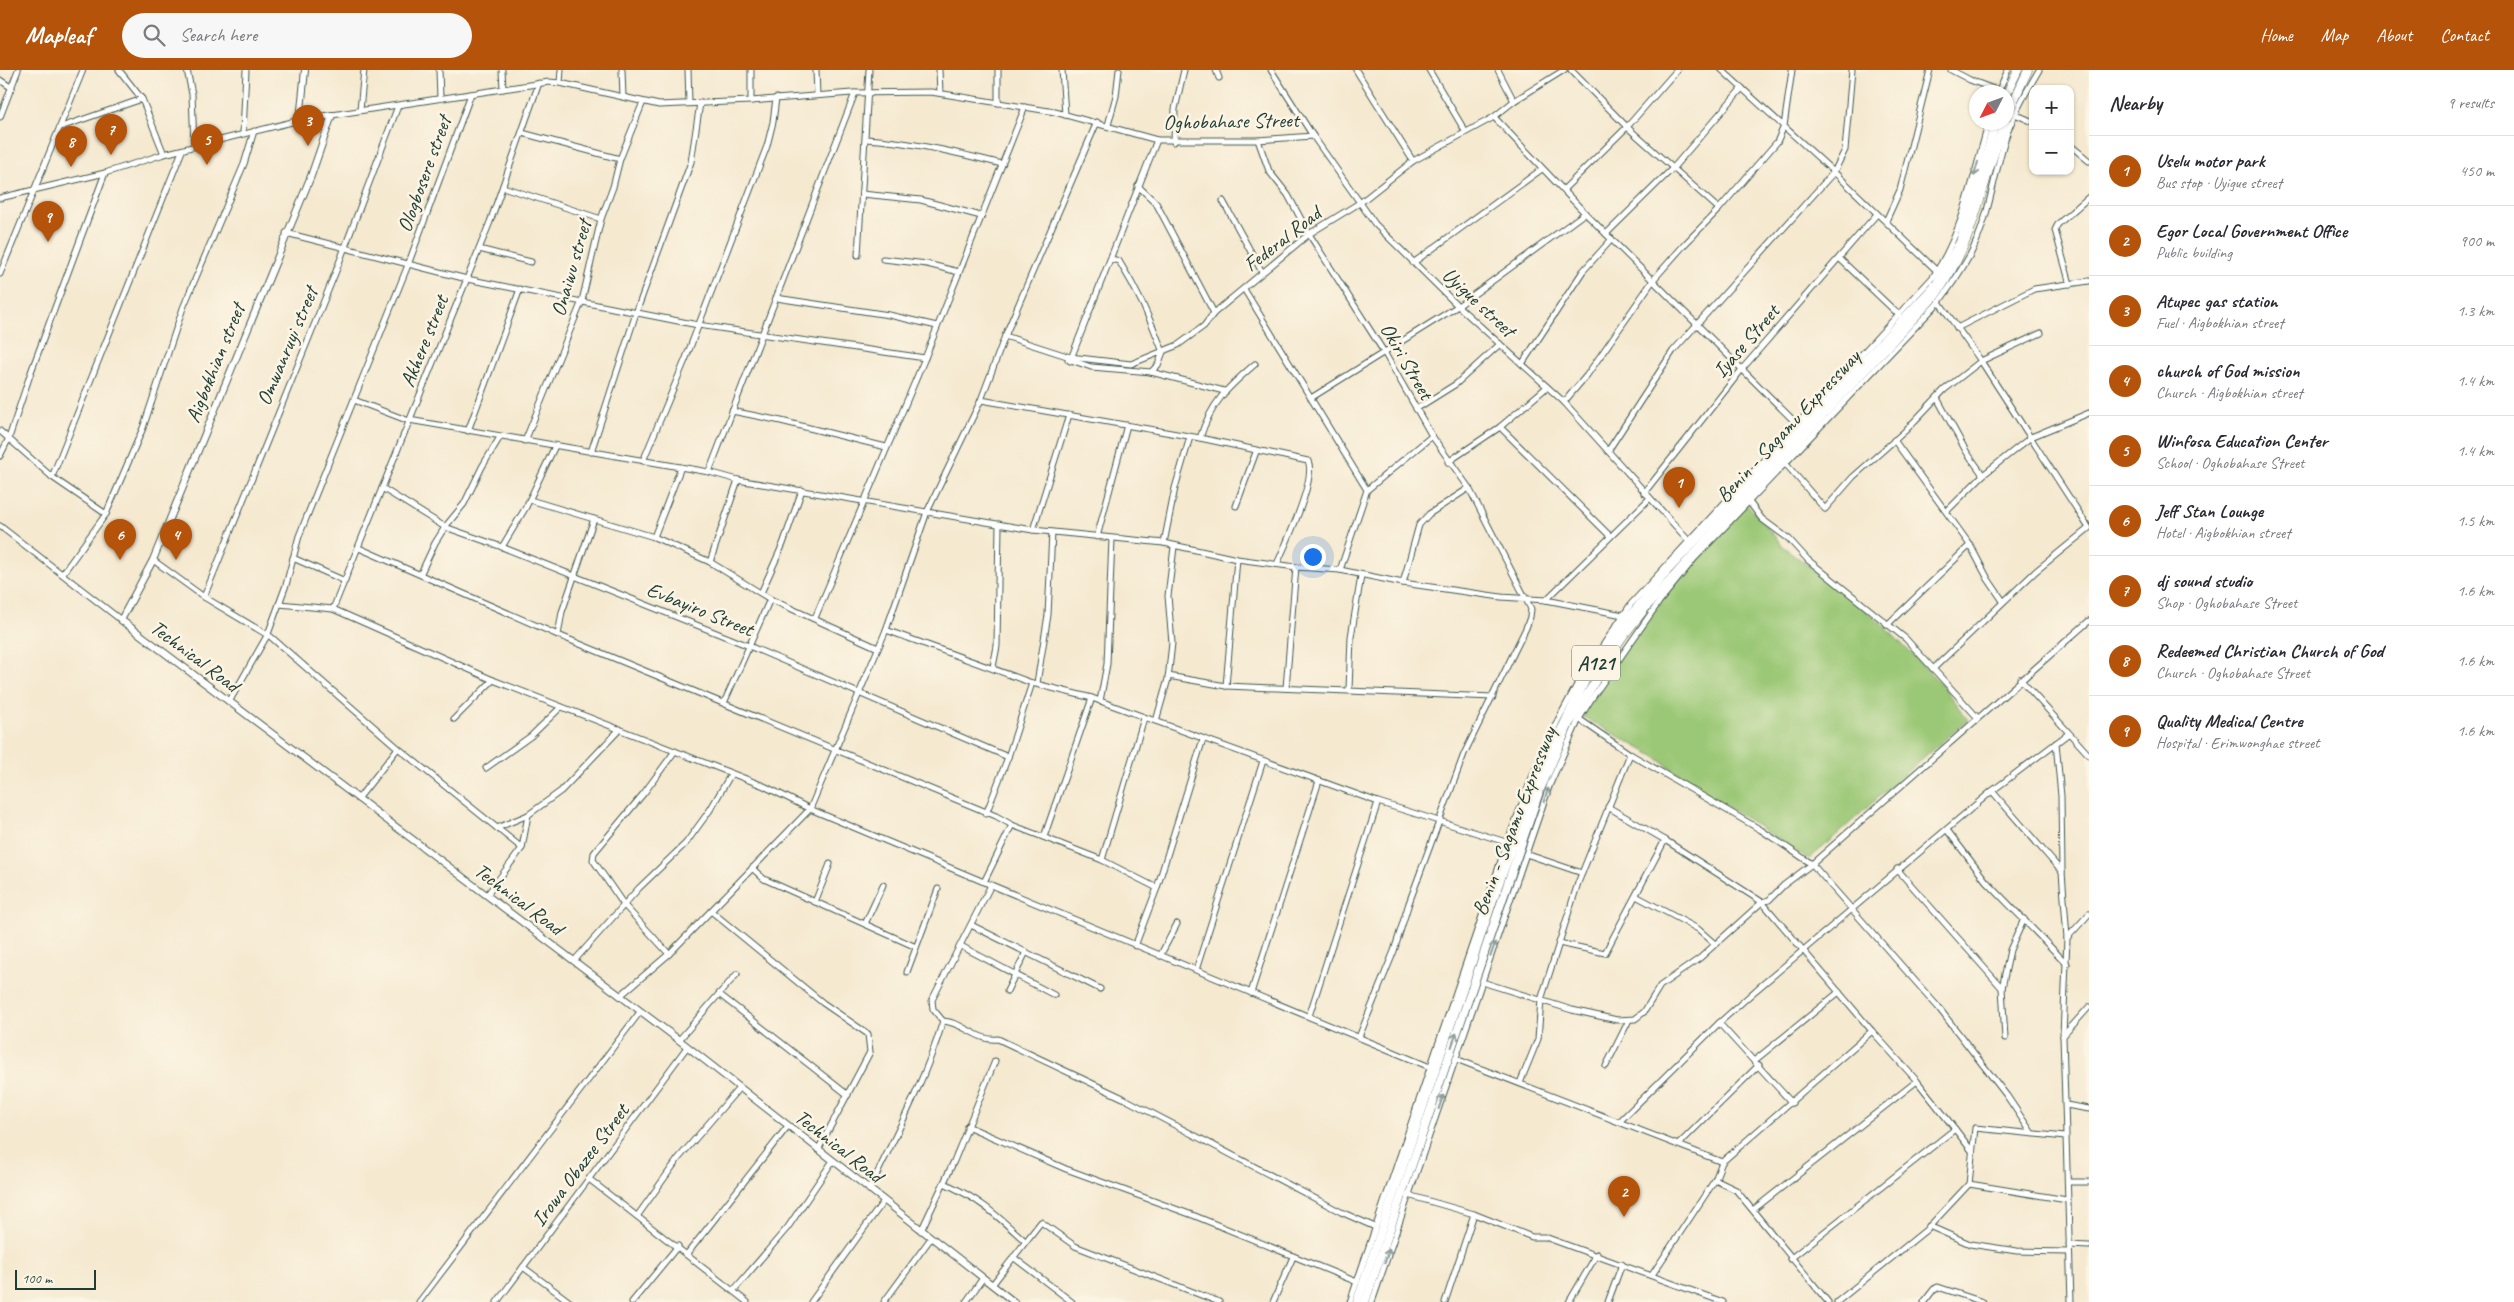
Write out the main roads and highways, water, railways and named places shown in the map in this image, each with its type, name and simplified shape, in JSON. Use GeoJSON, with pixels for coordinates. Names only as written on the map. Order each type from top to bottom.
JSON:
{"type":"FeatureCollection","features":[{"type":"Feature","properties":{"kind":"highway"},"geometry":{"type":"LineString","coordinates":[[2011,85],[2018,70]]}},
{"type":"Feature","properties":{"kind":"highway"},"geometry":{"type":"LineString","coordinates":[[2014,105],[2021,94],[2028,70]]}},
{"type":"Feature","properties":{"kind":"highway","name":"A121"},"geometry":{"type":"LineString","coordinates":[[1357,1302],[1510,844],[1536,791],[1553,743],[1586,679],[1641,602],[1697,537],[1937,283],[1960,242],[1994,130]]}},
{"type":"Feature","properties":{"kind":"highway","name":"Benin - Sagamu Expressway"},"geometry":{"type":"LineString","coordinates":[[1365,1302],[1536,791],[1578,709],[1621,639],[1648,605],[1750,492],[1935,296],[1946,280],[1968,239],[2002,130]]}},
{"type":"Feature","properties":{"kind":"place","name":"Atupec gas station"},"geometry":{"type":"Point","coordinates":[308,146]}},
{"type":"Feature","properties":{"kind":"place","name":"dj sound studio"},"geometry":{"type":"Point","coordinates":[111,155]}},
{"type":"Feature","properties":{"kind":"place","name":"Winfosa Education Center"},"geometry":{"type":"Point","coordinates":[207,165]}},
{"type":"Feature","properties":{"kind":"place","name":"Redeemed Christian Church of God"},"geometry":{"type":"Point","coordinates":[71,167]}},
{"type":"Feature","properties":{"kind":"place","name":"Quality Medical Centre"},"geometry":{"type":"Point","coordinates":[48,242]}},
{"type":"Feature","properties":{"kind":"place","name":"Uselu motor park"},"geometry":{"type":"Point","coordinates":[1679,508]}},
{"type":"Feature","properties":{"kind":"place","name":"Jeff Stan Lounge"},"geometry":{"type":"Point","coordinates":[120,560]}},
{"type":"Feature","properties":{"kind":"place","name":"church of God mission"},"geometry":{"type":"Point","coordinates":[176,560]}},
{"type":"Feature","properties":{"kind":"place","name":"Egor Local Government Office"},"geometry":{"type":"Point","coordinates":[1624,1217]}}]}
